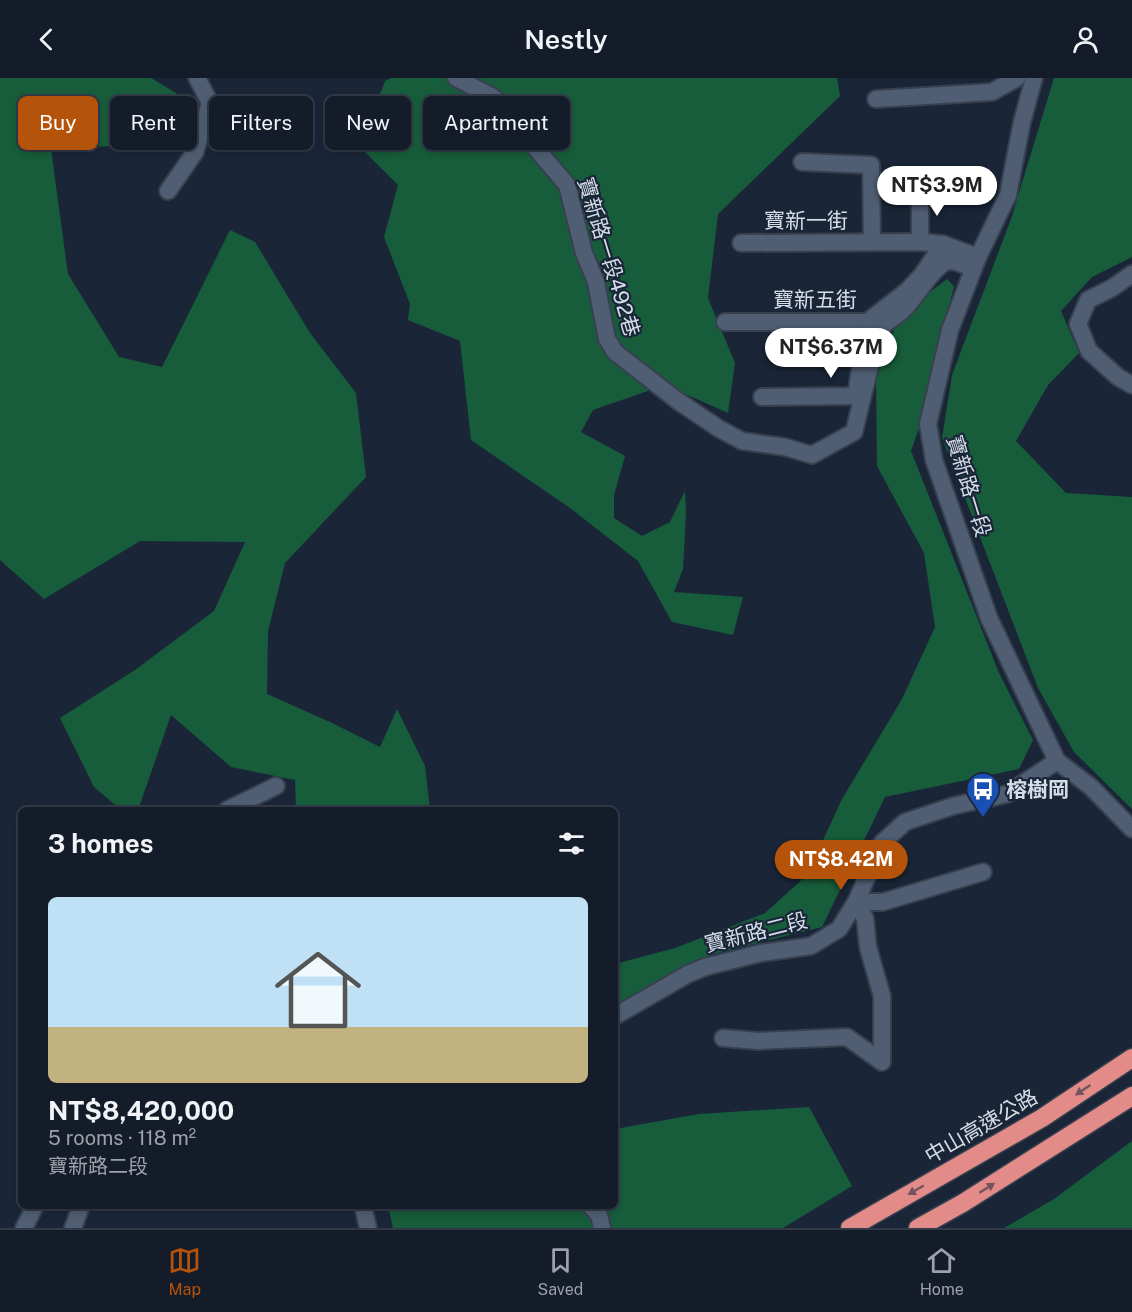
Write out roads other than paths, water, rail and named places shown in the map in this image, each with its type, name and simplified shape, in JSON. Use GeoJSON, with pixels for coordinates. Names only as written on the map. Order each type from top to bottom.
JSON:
{"type":"FeatureCollection","features":[{"type":"Feature","properties":{"kind":"highway","name":"中山高速公路"},"geometry":{"type":"LineString","coordinates":[[850,1228],[1042,1118],[1132,1058]]}},
{"type":"Feature","properties":{"kind":"highway"},"geometry":{"type":"LineString","coordinates":[[918,1228],[963,1203],[1132,1096]]}},
{"type":"Feature","properties":{"kind":"street"},"geometry":{"type":"LineString","coordinates":[[168,191],[195,152],[210,103],[197,78]]}},
{"type":"Feature","properties":{"kind":"street","name":"寶新路一段492巷"},"geometry":{"type":"LineString","coordinates":[[456,78],[494,97],[567,185],[584,253],[596,282],[604,329],[615,352],[678,401],[742,441],[785,447],[812,455],[854,432],[881,326],[904,310],[932,274],[946,262],[976,263]]}},
{"type":"Feature","properties":{"kind":"street"},"geometry":{"type":"LineString","coordinates":[[876,99],[992,92],[1017,78]]}},
{"type":"Feature","properties":{"kind":"street","name":"寶新路一段"},"geometry":{"type":"LineString","coordinates":[[1034,78],[1022,122],[1008,195],[976,263],[950,330],[928,424],[934,460],[989,618],[1057,761]]}},
{"type":"Feature","properties":{"kind":"street"},"geometry":{"type":"LineString","coordinates":[[802,162],[871,165],[872,242]]}},
{"type":"Feature","properties":{"kind":"street"},"geometry":{"type":"LineString","coordinates":[[920,192],[920,242]]}},
{"type":"Feature","properties":{"kind":"street","name":"寶新一街"},"geometry":{"type":"LineString","coordinates":[[741,243],[920,242],[943,244],[976,263]]}},
{"type":"Feature","properties":{"kind":"street","name":"寶新五街"},"geometry":{"type":"LineString","coordinates":[[725,322],[867,322],[907,291],[922,275],[943,244]]}},
{"type":"Feature","properties":{"kind":"street"},"geometry":{"type":"LineString","coordinates":[[1132,274],[1112,288],[1088,300],[1078,324],[1089,351],[1118,377],[1132,384]]}},
{"type":"Feature","properties":{"kind":"street"},"geometry":{"type":"LineString","coordinates":[[762,397],[856,396],[867,322]]}},
{"type":"Feature","properties":{"kind":"street"},"geometry":{"type":"LineString","coordinates":[[1057,761],[1091,787],[1132,829]]}},
{"type":"Feature","properties":{"kind":"street","name":"寶新路二段"},"geometry":{"type":"LineString","coordinates":[[618,1014],[688,974],[705,967],[761,953],[811,946],[838,929],[856,902],[882,843],[905,822],[953,806],[1006,794],[1057,761]]}},
{"type":"Feature","properties":{"kind":"street"},"geometry":{"type":"LineString","coordinates":[[233,807],[276,786]]}},
{"type":"Feature","properties":{"kind":"street"},"geometry":{"type":"LineString","coordinates":[[723,1038],[758,1041],[847,1036],[882,1062],[882,996],[868,947],[865,918],[856,902],[883,902],[983,872]]}},
{"type":"Feature","properties":{"kind":"street"},"geometry":{"type":"LineString","coordinates":[[24,1228],[34,1209]]}},
{"type":"Feature","properties":{"kind":"street"},"geometry":{"type":"LineString","coordinates":[[74,1228],[80,1209]]}},
{"type":"Feature","properties":{"kind":"street"},"geometry":{"type":"LineString","coordinates":[[364,1209],[368,1228]]}},
{"type":"Feature","properties":{"kind":"street"},"geometry":{"type":"LineString","coordinates":[[594,1209],[599,1215],[602,1228]]}},
{"type":"Feature","properties":{"kind":"place","name":"榕樹岡"},"geometry":{"type":"Point","coordinates":[983,818]}}]}
